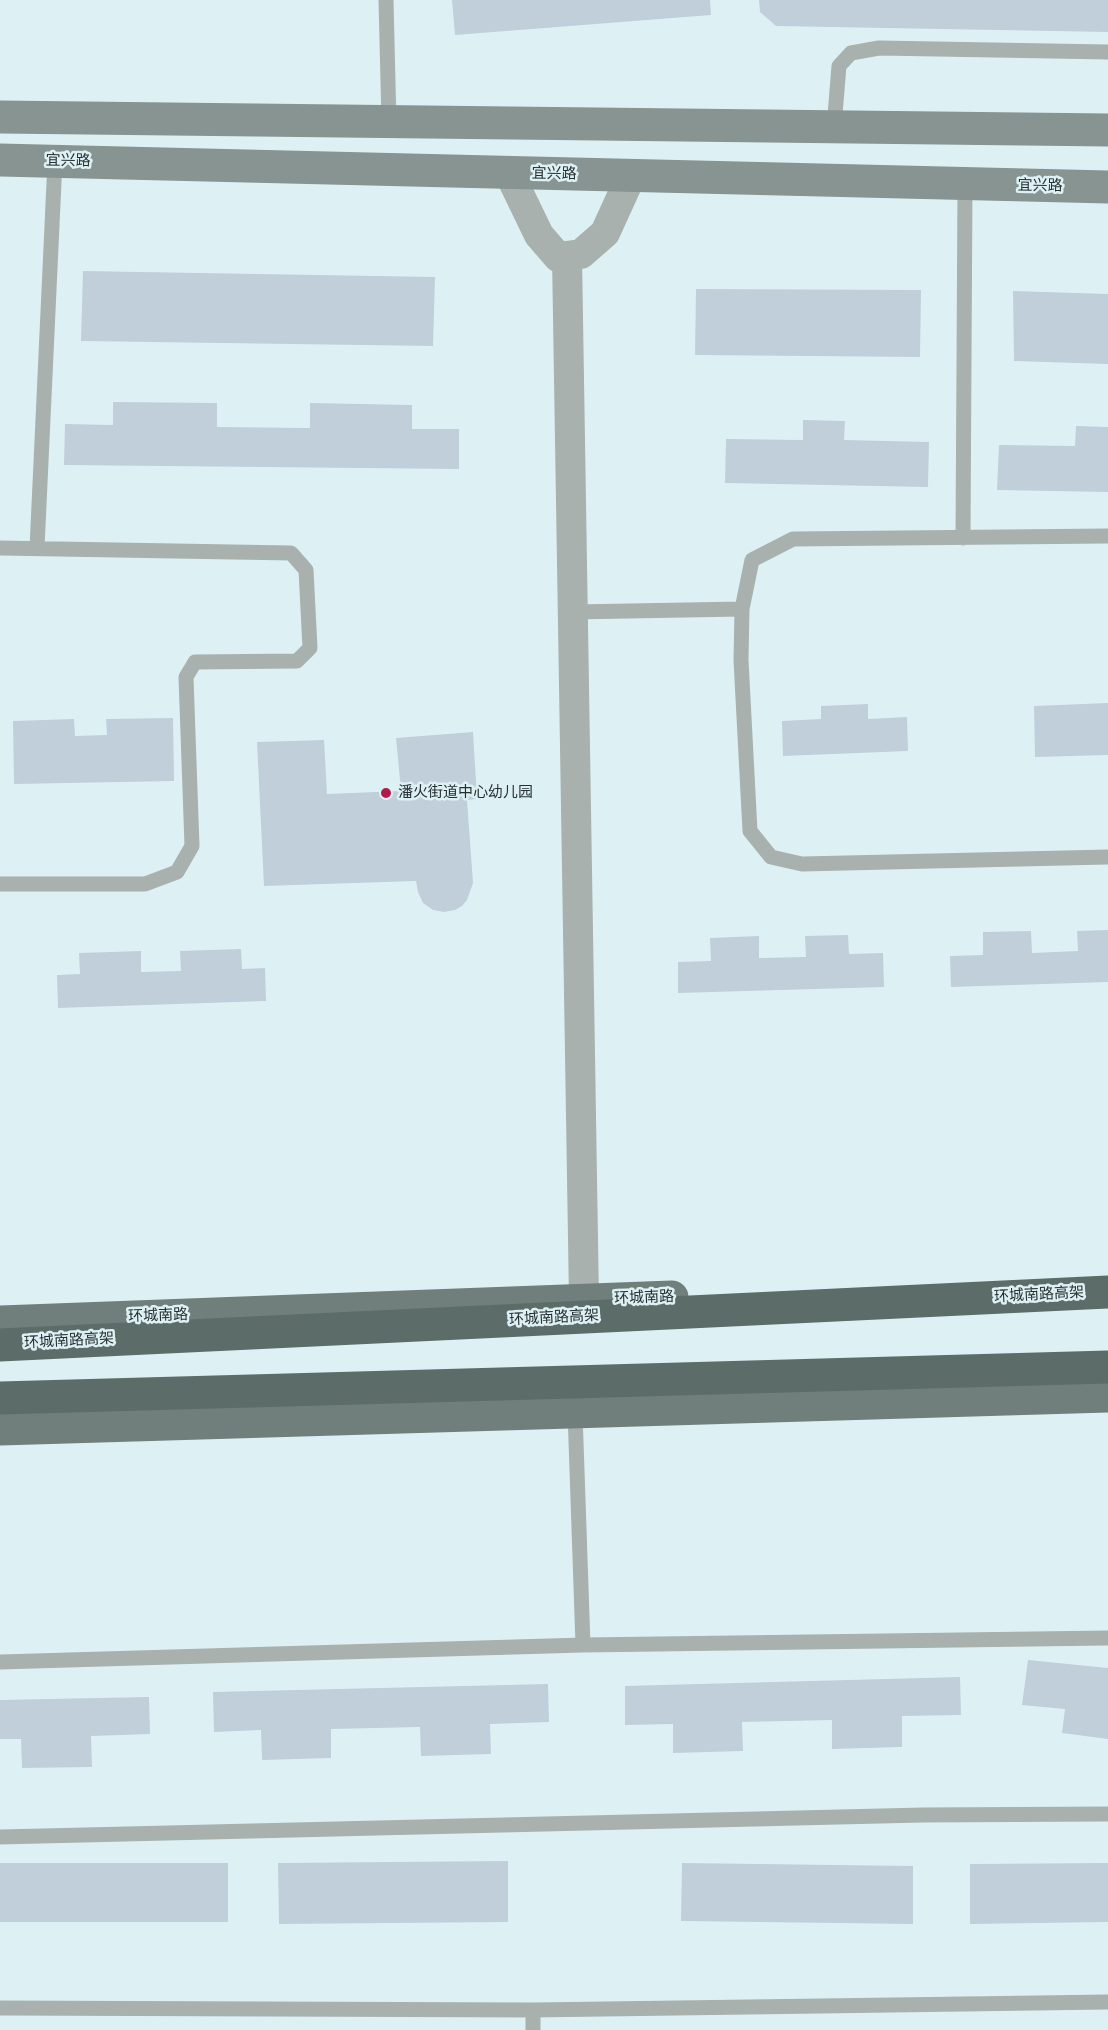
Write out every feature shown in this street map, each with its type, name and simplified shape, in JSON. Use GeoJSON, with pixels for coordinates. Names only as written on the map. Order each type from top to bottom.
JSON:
{"type":"FeatureCollection","features":[{"type":"Feature","properties":{"kind":"highway","name":"环城南路高架"},"geometry":{"type":"LineString","coordinates":[[0,1345],[1108,1292]]}},
{"type":"Feature","properties":{"kind":"highway"},"geometry":{"type":"LineString","coordinates":[[0,1400],[51,1396],[1108,1367]]}},
{"type":"Feature","properties":{"kind":"main road","name":"环城南路"},"geometry":{"type":"LineString","coordinates":[[0,1322],[1108,1278]]}},
{"type":"Feature","properties":{"kind":"main road"},"geometry":{"type":"LineString","coordinates":[[0,1429],[1108,1396]]}},
{"type":"Feature","properties":{"kind":"street"},"geometry":{"type":"LineString","coordinates":[[0,117],[1108,130]]}},
{"type":"Feature","properties":{"kind":"street","name":"宜兴路"},"geometry":{"type":"LineString","coordinates":[[0,160],[1108,187]]}},
{"type":"Feature","properties":{"kind":"street"},"geometry":{"type":"LineString","coordinates":[[509,173],[539,235],[558,257],[581,254],[606,233],[631,176]]}},
{"type":"Feature","properties":{"kind":"street"},"geometry":{"type":"LineString","coordinates":[[567,256],[584,1300]]}},
{"type":"Feature","properties":{"kind":"lane"},"geometry":{"type":"LineString","coordinates":[[386,0],[389,123]]}},
{"type":"Feature","properties":{"kind":"lane"},"geometry":{"type":"LineString","coordinates":[[834,127],[839,66],[851,53],[879,48],[1108,52]]}},
{"type":"Feature","properties":{"kind":"lane"},"geometry":{"type":"LineString","coordinates":[[36,548],[55,161]]}},
{"type":"Feature","properties":{"kind":"lane"},"geometry":{"type":"LineString","coordinates":[[963,538],[965,184]]}},
{"type":"Feature","properties":{"kind":"lane"},"geometry":{"type":"LineString","coordinates":[[1108,537],[793,539],[752,561],[742,609],[741,660],[750,831],[771,857],[802,864],[1108,857]]}},
{"type":"Feature","properties":{"kind":"lane"},"geometry":{"type":"LineString","coordinates":[[0,548],[291,554],[306,570],[310,648],[297,661],[195,662],[186,677],[192,846],[177,872],[145,884],[0,884]]}},
{"type":"Feature","properties":{"kind":"lane"},"geometry":{"type":"LineString","coordinates":[[573,612],[742,609]]}},
{"type":"Feature","properties":{"kind":"lane"},"geometry":{"type":"LineString","coordinates":[[575,1412],[583,1645]]}},
{"type":"Feature","properties":{"kind":"lane"},"geometry":{"type":"LineString","coordinates":[[0,1662],[583,1645],[1108,1638]]}},
{"type":"Feature","properties":{"kind":"lane"},"geometry":{"type":"LineString","coordinates":[[0,1837],[923,1815],[1108,1814]]}},
{"type":"Feature","properties":{"kind":"lane"},"geometry":{"type":"LineString","coordinates":[[0,2008],[533,2010],[1108,2002]]}},
{"type":"Feature","properties":{"kind":"lane"},"geometry":{"type":"LineString","coordinates":[[533,2010],[533,2030]]}},
{"type":"Feature","properties":{"kind":"building"},"geometry":{"type":"Polygon","coordinates":[[[452,0],[710,0],[711,15],[455,35],[452,0]]]}},
{"type":"Feature","properties":{"kind":"building"},"geometry":{"type":"Polygon","coordinates":[[[759,0],[1108,0],[1108,32],[776,26],[760,12],[759,0]]]}},
{"type":"Feature","properties":{"kind":"building"},"geometry":{"type":"Polygon","coordinates":[[[83,271],[435,277],[433,346],[81,341],[83,271]]]}},
{"type":"Feature","properties":{"kind":"building"},"geometry":{"type":"Polygon","coordinates":[[[696,289],[921,290],[920,357],[695,355],[696,289]]]}},
{"type":"Feature","properties":{"kind":"building"},"geometry":{"type":"Polygon","coordinates":[[[1013,291],[1108,294],[1108,364],[1014,361],[1013,291]]]}},
{"type":"Feature","properties":{"kind":"building"},"geometry":{"type":"Polygon","coordinates":[[[113,402],[217,403],[217,427],[310,428],[310,403],[412,405],[412,429],[459,429],[459,469],[64,465],[65,424],[113,425],[113,402]]]}},
{"type":"Feature","properties":{"kind":"building"},"geometry":{"type":"Polygon","coordinates":[[[803,420],[845,421],[844,440],[929,442],[928,487],[725,483],[726,439],[803,440],[803,420]]]}},
{"type":"Feature","properties":{"kind":"building"},"geometry":{"type":"Polygon","coordinates":[[[1076,426],[1108,427],[1108,492],[997,490],[999,445],[1075,446],[1076,426]]]}},
{"type":"Feature","properties":{"kind":"building"},"geometry":{"type":"Polygon","coordinates":[[[1108,703],[1108,755],[1035,757],[1034,706],[1108,703]]]}},
{"type":"Feature","properties":{"kind":"building"},"geometry":{"type":"Polygon","coordinates":[[[868,704],[868,719],[907,717],[908,751],[783,756],[782,721],[821,719],[821,706],[868,704]]]}},
{"type":"Feature","properties":{"kind":"building"},"geometry":{"type":"Polygon","coordinates":[[[173,718],[174,781],[14,784],[13,721],[74,719],[75,736],[107,735],[106,719],[173,718]]]}},
{"type":"Feature","properties":{"kind":"building"},"geometry":{"type":"Polygon","coordinates":[[[473,732],[477,799],[467,800],[473,883],[467,900],[462,906],[444,912],[433,910],[423,903],[416,881],[264,886],[257,742],[324,740],[327,794],[401,791],[396,738],[473,732]]]}},
{"type":"Feature","properties":{"kind":"building"},"geometry":{"type":"Polygon","coordinates":[[[1108,930],[1108,982],[951,987],[950,956],[983,955],[983,932],[1031,931],[1032,953],[1078,951],[1077,931],[1108,930]]]}},
{"type":"Feature","properties":{"kind":"building"},"geometry":{"type":"Polygon","coordinates":[[[848,935],[849,954],[883,953],[884,987],[678,993],[678,962],[711,961],[710,938],[759,936],[759,958],[806,957],[805,936],[848,935]]]}},
{"type":"Feature","properties":{"kind":"building"},"geometry":{"type":"Polygon","coordinates":[[[241,949],[242,969],[265,968],[266,1001],[58,1008],[57,975],[80,974],[79,953],[141,951],[141,972],[181,971],[180,951],[241,949]]]}},
{"type":"Feature","properties":{"kind":"building"},"geometry":{"type":"Polygon","coordinates":[[[1028,1660],[1108,1668],[1108,1739],[1062,1733],[1065,1709],[1022,1705],[1028,1660]]]}},
{"type":"Feature","properties":{"kind":"building"},"geometry":{"type":"Polygon","coordinates":[[[960,1677],[961,1715],[902,1716],[902,1747],[832,1749],[832,1720],[742,1722],[743,1751],[673,1753],[673,1724],[625,1725],[625,1686],[960,1677]]]}},
{"type":"Feature","properties":{"kind":"building"},"geometry":{"type":"Polygon","coordinates":[[[548,1684],[549,1722],[490,1724],[491,1754],[421,1756],[420,1727],[331,1729],[331,1758],[262,1760],[261,1730],[214,1732],[213,1692],[548,1684]]]}},
{"type":"Feature","properties":{"kind":"building"},"geometry":{"type":"Polygon","coordinates":[[[149,1697],[150,1734],[91,1736],[92,1767],[22,1768],[21,1739],[0,1739],[0,1700],[149,1697]]]}},
{"type":"Feature","properties":{"kind":"building"},"geometry":{"type":"Polygon","coordinates":[[[508,1861],[508,1922],[279,1924],[278,1863],[508,1861]]]}},
{"type":"Feature","properties":{"kind":"building"},"geometry":{"type":"Polygon","coordinates":[[[0,1863],[228,1863],[228,1922],[0,1922],[0,1863]]]}},
{"type":"Feature","properties":{"kind":"building"},"geometry":{"type":"Polygon","coordinates":[[[682,1863],[913,1866],[913,1924],[681,1921],[682,1863]]]}},
{"type":"Feature","properties":{"kind":"building"},"geometry":{"type":"Polygon","coordinates":[[[1108,1863],[1108,1922],[970,1924],[970,1864],[1108,1863]]]}},
{"type":"Feature","properties":{"kind":"place","name":"潘火街道中心幼儿园"},"geometry":{"type":"Point","coordinates":[386,793]}}]}
